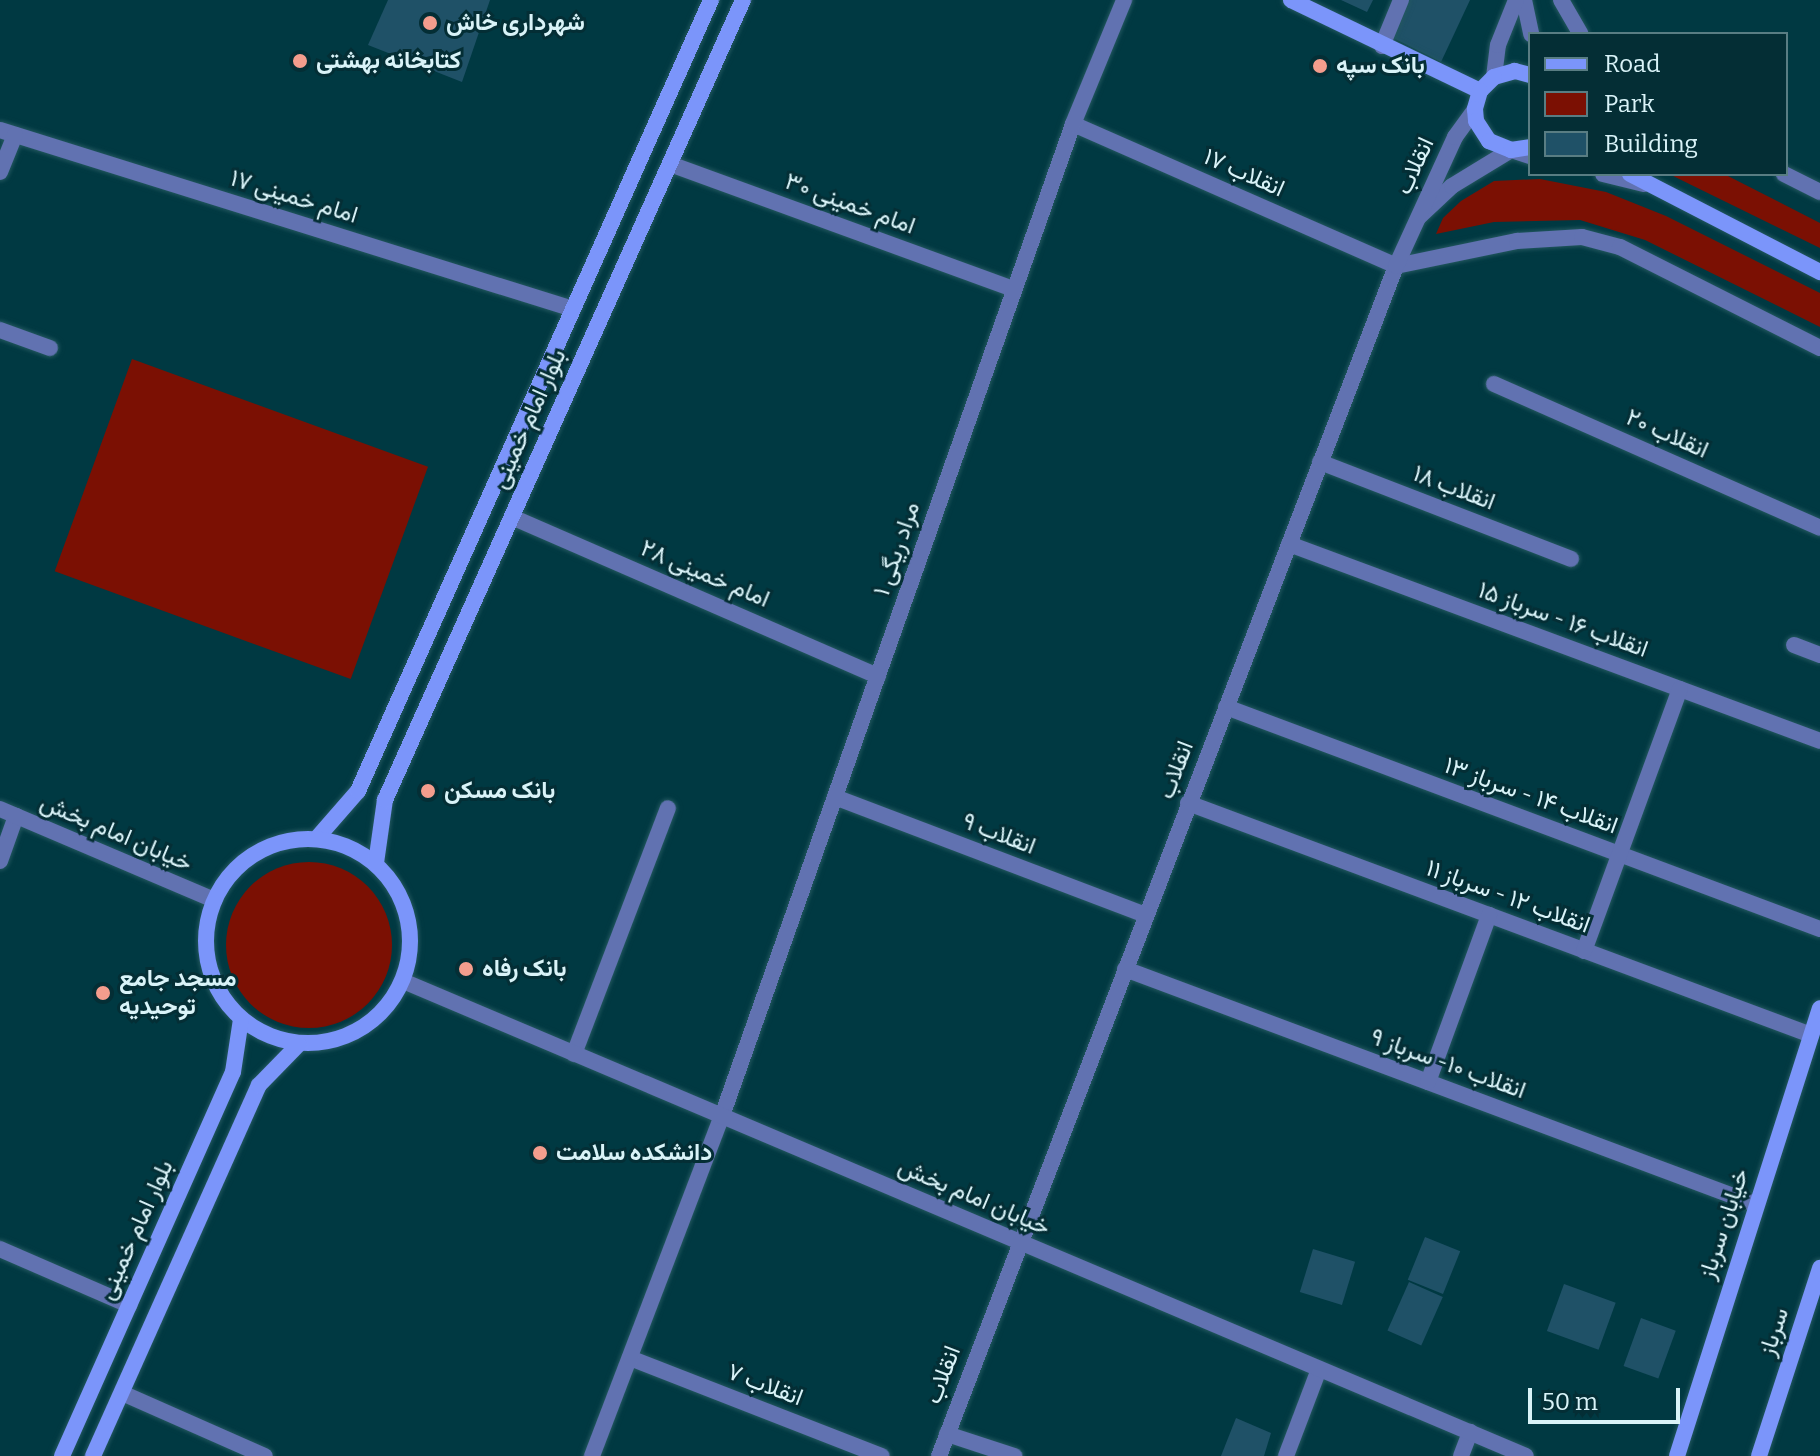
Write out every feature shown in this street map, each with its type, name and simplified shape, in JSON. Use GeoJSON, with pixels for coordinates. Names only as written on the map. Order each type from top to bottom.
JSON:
{"type":"FeatureCollection","features":[{"type":"Feature","properties":{"kind":"main road","name":"بلوار امام خمینی"},"geometry":{"type":"LineString","coordinates":[[317,838],[358,791],[711,0]]}},
{"type":"Feature","properties":{"kind":"main road","name":"بلوار امام خمینی"},"geometry":{"type":"LineString","coordinates":[[376,863],[385,800],[743,0]]}},
{"type":"Feature","properties":{"kind":"main road"},"geometry":{"type":"LineString","coordinates":[[1291,0],[1480,91]]}},
{"type":"Feature","properties":{"kind":"main road"},"geometry":{"type":"LineString","coordinates":[[1528,74],[1515,71],[1494,77],[1480,91],[1475,109],[1476,121],[1489,141],[1511,150],[1528,147]]}},
{"type":"Feature","properties":{"kind":"main road"},"geometry":{"type":"LineString","coordinates":[[1643,180],[1820,272]]}},
{"type":"Feature","properties":{"kind":"main road"},"geometry":{"type":"LineString","coordinates":[[317,838],[348,846],[376,863],[396,888],[408,918],[411,950],[403,981],[386,1009],[361,1029],[332,1041],[299,1044],[268,1036],[241,1019],[220,994],[208,964],[206,932],[214,900],[231,873],[255,852],[285,841],[317,838]]}},
{"type":"Feature","properties":{"kind":"main road","name":"خیابان سرباز"},"geometry":{"type":"LineString","coordinates":[[1677,1456],[1820,1008]]}},
{"type":"Feature","properties":{"kind":"main road","name":"بلوار امام خمینی"},"geometry":{"type":"LineString","coordinates":[[62,1456],[233,1072],[241,1019]]}},
{"type":"Feature","properties":{"kind":"main road"},"geometry":{"type":"LineString","coordinates":[[93,1456],[259,1085],[299,1044]]}},
{"type":"Feature","properties":{"kind":"main road","name":"سرباز"},"geometry":{"type":"LineString","coordinates":[[1759,1456],[1820,1268]]}},
{"type":"Feature","properties":{"kind":"street","name":"مراد ریگی ۱"},"geometry":{"type":"LineString","coordinates":[[592,1456],[722,1116],[1073,124],[1124,0]]}},
{"type":"Feature","properties":{"kind":"street"},"geometry":{"type":"LineString","coordinates":[[1382,46],[1401,0]]}},
{"type":"Feature","properties":{"kind":"street"},"geometry":{"type":"LineString","coordinates":[[1494,77],[1498,45],[1516,0]]}},
{"type":"Feature","properties":{"kind":"street"},"geometry":{"type":"LineString","coordinates":[[1524,0],[1531,32]]}},
{"type":"Feature","properties":{"kind":"street"},"geometry":{"type":"LineString","coordinates":[[1561,0],[1580,32]]}},
{"type":"Feature","properties":{"kind":"street","name":"انقلاب"},"geometry":{"type":"LineString","coordinates":[[939,1456],[1396,266],[1455,137],[1475,109]]}},
{"type":"Feature","properties":{"kind":"street","name":"انقلاب ۱۷"},"geometry":{"type":"LineString","coordinates":[[1073,124],[1396,266]]}},
{"type":"Feature","properties":{"kind":"street","name":"امام خمینی ۱۷"},"geometry":{"type":"LineString","coordinates":[[8,132],[573,309]]}},
{"type":"Feature","properties":{"kind":"street"},"geometry":{"type":"LineString","coordinates":[[0,172],[8,132]]}},
{"type":"Feature","properties":{"kind":"street"},"geometry":{"type":"LineString","coordinates":[[1418,218],[1452,186],[1511,150],[1528,155]]}},
{"type":"Feature","properties":{"kind":"street","name":"امام خمینی ۳۰"},"geometry":{"type":"LineString","coordinates":[[670,164],[1014,289]]}},
{"type":"Feature","properties":{"kind":"street"},"geometry":{"type":"LineString","coordinates":[[1616,176],[1643,180]]}},
{"type":"Feature","properties":{"kind":"street"},"geometry":{"type":"LineString","coordinates":[[1788,176],[1820,192]]}},
{"type":"Feature","properties":{"kind":"street"},"geometry":{"type":"LineString","coordinates":[[1396,266],[1517,241],[1582,237],[1620,247],[1820,348]]}},
{"type":"Feature","properties":{"kind":"street"},"geometry":{"type":"LineString","coordinates":[[0,330],[50,348]]}},
{"type":"Feature","properties":{"kind":"street","name":"انقلاب ۲۰"},"geometry":{"type":"LineString","coordinates":[[1494,384],[1820,528]]}},
{"type":"Feature","properties":{"kind":"street","name":"انقلاب ۱۸"},"geometry":{"type":"LineString","coordinates":[[1320,462],[1571,559]]}},
{"type":"Feature","properties":{"kind":"street","name":"امام خمینی ۲۸"},"geometry":{"type":"LineString","coordinates":[[512,517],[878,676]]}},
{"type":"Feature","properties":{"kind":"street","name":"انقلاب ۱۶ - سرباز ۱۵"},"geometry":{"type":"LineString","coordinates":[[1289,544],[1820,741]]}},
{"type":"Feature","properties":{"kind":"street"},"geometry":{"type":"LineString","coordinates":[[1794,645],[1820,655]]}},
{"type":"Feature","properties":{"kind":"street"},"geometry":{"type":"LineString","coordinates":[[1584,951],[1680,689]]}},
{"type":"Feature","properties":{"kind":"street","name":"انقلاب ۱۴ - سرباز ۱۳"},"geometry":{"type":"LineString","coordinates":[[1226,707],[1820,929]]}},
{"type":"Feature","properties":{"kind":"street","name":"انقلاب ۹"},"geometry":{"type":"LineString","coordinates":[[835,797],[1145,915]]}},
{"type":"Feature","properties":{"kind":"street","name":"انقلاب ۱۲ - سرباز ۱۱"},"geometry":{"type":"LineString","coordinates":[[1188,803],[1811,1035]]}},
{"type":"Feature","properties":{"kind":"street"},"geometry":{"type":"LineString","coordinates":[[574,1054],[668,808]]}},
{"type":"Feature","properties":{"kind":"street"},"geometry":{"type":"LineString","coordinates":[[0,861],[8,813]]}},
{"type":"Feature","properties":{"kind":"street","name":"خیابان امام بخش"},"geometry":{"type":"LineString","coordinates":[[8,813],[214,900]]}},
{"type":"Feature","properties":{"kind":"street"},"geometry":{"type":"LineString","coordinates":[[1428,1082],[1489,915]]}},
{"type":"Feature","properties":{"kind":"street","name":"انقلاب ۱۰- سرباز ۹"},"geometry":{"type":"LineString","coordinates":[[1125,969],[1755,1204]]}},
{"type":"Feature","properties":{"kind":"street","name":"خیابان امام بخش"},"geometry":{"type":"LineString","coordinates":[[403,981],[1526,1456]]}},
{"type":"Feature","properties":{"kind":"street"},"geometry":{"type":"LineString","coordinates":[[0,1249],[129,1305]]}},
{"type":"Feature","properties":{"kind":"street","name":"انقلاب ۷"},"geometry":{"type":"LineString","coordinates":[[630,1358],[882,1456]]}},
{"type":"Feature","properties":{"kind":"street"},"geometry":{"type":"LineString","coordinates":[[1286,1456],[1319,1369]]}},
{"type":"Feature","properties":{"kind":"street"},"geometry":{"type":"LineString","coordinates":[[122,1393],[265,1456]]}},
{"type":"Feature","properties":{"kind":"street"},"geometry":{"type":"LineString","coordinates":[[1461,1456],[1470,1432]]}},
{"type":"Feature","properties":{"kind":"street"},"geometry":{"type":"LineString","coordinates":[[947,1434],[1014,1456]]}},
{"type":"Feature","properties":{"kind":"green space"},"geometry":{"type":"Polygon","coordinates":[[[1673,176],[1728,176],[1820,223],[1820,248],[1673,176]]]}},
{"type":"Feature","properties":{"kind":"green space"},"geometry":{"type":"Polygon","coordinates":[[[1540,179],[1606,192],[1666,216],[1820,293],[1820,327],[1645,240],[1580,220],[1494,222],[1436,234],[1443,218],[1461,201],[1494,181],[1540,179]]]}},
{"type":"Feature","properties":{"kind":"green space"},"geometry":{"type":"Polygon","coordinates":[[[132,359],[428,467],[351,679],[55,571],[132,359]]]}},
{"type":"Feature","properties":{"kind":"green space"},"geometry":{"type":"Polygon","coordinates":[[[309,862],[341,869],[367,887],[385,913],[392,945],[385,977],[367,1003],[341,1021],[309,1028],[277,1021],[251,1003],[233,977],[226,945],[233,913],[251,887],[277,869],[309,862]]]}},
{"type":"Feature","properties":{"kind":"building","name":"شهرداری خاش"},"geometry":{"type":"Polygon","coordinates":[[[388,0],[490,0],[462,82],[368,45],[388,0]]]}},
{"type":"Feature","properties":{"kind":"building"},"geometry":{"type":"Polygon","coordinates":[[[1341,0],[1373,0],[1367,12],[1341,0]]]}},
{"type":"Feature","properties":{"kind":"building"},"geometry":{"type":"Polygon","coordinates":[[[1406,0],[1470,0],[1441,62],[1389,36],[1406,0]]]}},
{"type":"Feature","properties":{"kind":"building"},"geometry":{"type":"Polygon","coordinates":[[[1425,1237],[1460,1251],[1443,1294],[1408,1280],[1425,1237]]]}},
{"type":"Feature","properties":{"kind":"building"},"geometry":{"type":"Polygon","coordinates":[[[1313,1249],[1355,1262],[1342,1305],[1300,1292],[1313,1249]]]}},
{"type":"Feature","properties":{"kind":"building"},"geometry":{"type":"Polygon","coordinates":[[[1409,1282],[1443,1297],[1421,1345],[1387,1330],[1409,1282]]]}},
{"type":"Feature","properties":{"kind":"building"},"geometry":{"type":"Polygon","coordinates":[[[1564,1284],[1616,1303],[1599,1350],[1547,1331],[1564,1284]]]}},
{"type":"Feature","properties":{"kind":"building"},"geometry":{"type":"Polygon","coordinates":[[[1641,1318],[1676,1331],[1658,1379],[1624,1366],[1641,1318]]]}},
{"type":"Feature","properties":{"kind":"building"},"geometry":{"type":"Polygon","coordinates":[[[1236,1418],[1271,1433],[1264,1456],[1221,1456],[1236,1418]]]}},
{"type":"Feature","properties":{"kind":"place","name":"شهرداری خاش"},"geometry":{"type":"Point","coordinates":[430,23]}},
{"type":"Feature","properties":{"kind":"place","name":"کتابخانه بهشتی"},"geometry":{"type":"Point","coordinates":[300,61]}},
{"type":"Feature","properties":{"kind":"place","name":"بانک سپه"},"geometry":{"type":"Point","coordinates":[1320,66]}},
{"type":"Feature","properties":{"kind":"place","name":"بانک مسکن"},"geometry":{"type":"Point","coordinates":[428,791]}},
{"type":"Feature","properties":{"kind":"place","name":"بانک رفاه"},"geometry":{"type":"Point","coordinates":[466,969]}},
{"type":"Feature","properties":{"kind":"place","name":"مسجد جامع توحیدیه"},"geometry":{"type":"Point","coordinates":[103,993]}},
{"type":"Feature","properties":{"kind":"place","name":"دانشکده سلامت"},"geometry":{"type":"Point","coordinates":[540,1153]}}]}
